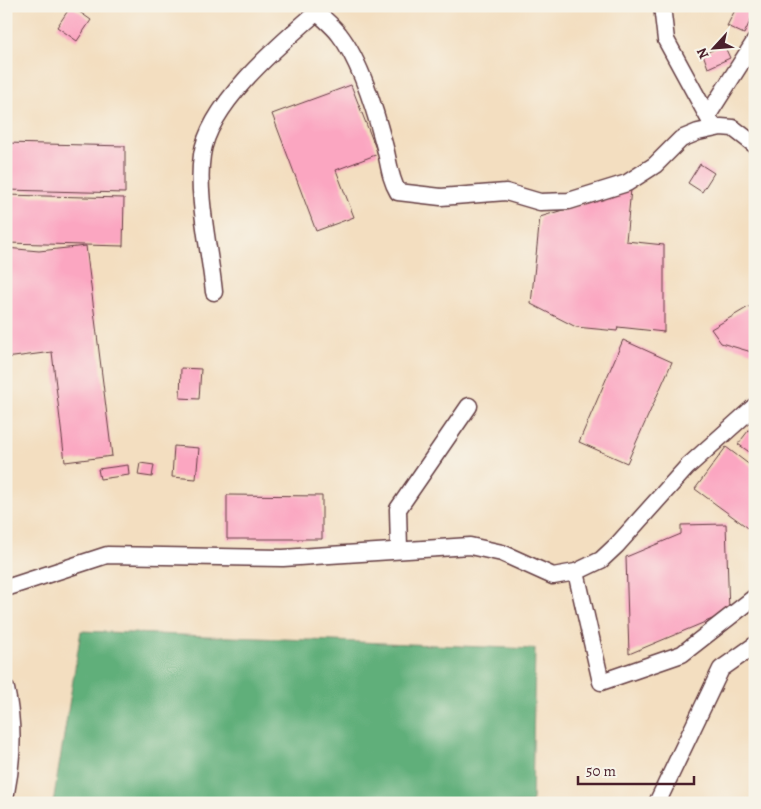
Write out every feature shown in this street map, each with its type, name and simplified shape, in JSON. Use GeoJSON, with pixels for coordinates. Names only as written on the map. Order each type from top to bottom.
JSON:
{"type":"FeatureCollection","features":[{"type":"Feature","properties":{"kind":"street"},"geometry":{"type":"LineString","coordinates":[[662,6],[666,40],[711,122],[733,128],[755,145]]}},
{"type":"Feature","properties":{"kind":"street"},"geometry":{"type":"LineString","coordinates":[[214,292],[202,197],[202,156],[207,136],[213,120],[251,75],[276,47],[317,9],[338,33],[361,75],[384,144],[389,174],[398,192],[441,197],[506,192],[540,202],[569,201],[627,183],[655,165],[681,139],[711,122],[755,41]]}},
{"type":"Feature","properties":{"kind":"street"},"geometry":{"type":"LineString","coordinates":[[399,549],[398,509],[469,406]]}},
{"type":"Feature","properties":{"kind":"street"},"geometry":{"type":"LineString","coordinates":[[6,588],[107,555],[283,558],[399,549],[470,546],[502,553],[553,576],[576,572],[601,560],[617,545],[687,467],[755,406]]}},
{"type":"Feature","properties":{"kind":"street"},"geometry":{"type":"LineString","coordinates":[[576,572],[602,682],[682,654],[755,596]]}},
{"type":"Feature","properties":{"kind":"street"},"geometry":{"type":"LineString","coordinates":[[657,803],[721,669],[755,645]]}},
{"type":"Feature","properties":{"kind":"street"},"geometry":{"type":"LineString","coordinates":[[6,689],[12,724],[12,763],[6,793]]}},
{"type":"Feature","properties":{"kind":"green space"},"geometry":{"type":"Polygon","coordinates":[[[81,631],[535,649],[532,803],[53,803],[81,631]]]}},
{"type":"Feature","properties":{"kind":"building"},"geometry":{"type":"Polygon","coordinates":[[[71,6],[91,20],[77,41],[57,27],[71,6]]]}},
{"type":"Feature","properties":{"kind":"building"},"geometry":{"type":"Polygon","coordinates":[[[737,6],[745,6],[755,11],[744,34],[727,26],[737,6]]]}},
{"type":"Feature","properties":{"kind":"building"},"geometry":{"type":"Polygon","coordinates":[[[724,45],[730,58],[708,68],[703,54],[724,45]]]}},
{"type":"Feature","properties":{"kind":"building"},"geometry":{"type":"Polygon","coordinates":[[[351,85],[378,154],[336,170],[354,217],[316,231],[272,114],[351,85]]]}},
{"type":"Feature","properties":{"kind":"building"},"geometry":{"type":"Polygon","coordinates":[[[6,143],[125,146],[125,193],[6,190],[6,143]]]}},
{"type":"Feature","properties":{"kind":"building"},"geometry":{"type":"Polygon","coordinates":[[[700,164],[714,173],[702,192],[688,183],[700,164]]]}},
{"type":"Feature","properties":{"kind":"building"},"geometry":{"type":"Polygon","coordinates":[[[631,189],[626,241],[664,245],[664,332],[618,327],[617,331],[576,327],[531,304],[540,217],[631,189]]]}},
{"type":"Feature","properties":{"kind":"building"},"geometry":{"type":"Polygon","coordinates":[[[6,195],[124,198],[123,246],[6,243],[6,195]]]}},
{"type":"Feature","properties":{"kind":"building"},"geometry":{"type":"Polygon","coordinates":[[[86,246],[112,456],[65,462],[52,352],[6,358],[6,248],[39,251],[86,246]]]}},
{"type":"Feature","properties":{"kind":"building"},"geometry":{"type":"Polygon","coordinates":[[[755,303],[755,353],[721,343],[711,329],[755,303]]]}},
{"type":"Feature","properties":{"kind":"building"},"geometry":{"type":"Polygon","coordinates":[[[623,340],[672,362],[627,463],[579,442],[623,340]]]}},
{"type":"Feature","properties":{"kind":"building"},"geometry":{"type":"Polygon","coordinates":[[[181,368],[201,369],[199,399],[180,398],[181,368]]]}},
{"type":"Feature","properties":{"kind":"building"},"geometry":{"type":"Polygon","coordinates":[[[755,422],[755,456],[738,444],[755,422]]]}},
{"type":"Feature","properties":{"kind":"building"},"geometry":{"type":"Polygon","coordinates":[[[174,446],[199,448],[196,479],[172,477],[174,446]]]}},
{"type":"Feature","properties":{"kind":"building"},"geometry":{"type":"Polygon","coordinates":[[[726,447],[755,469],[755,533],[695,489],[726,447]]]}},
{"type":"Feature","properties":{"kind":"building"},"geometry":{"type":"Polygon","coordinates":[[[140,463],[154,465],[152,477],[138,475],[140,463]]]}},
{"type":"Feature","properties":{"kind":"building"},"geometry":{"type":"Polygon","coordinates":[[[128,465],[129,475],[100,479],[98,469],[128,465]]]}},
{"type":"Feature","properties":{"kind":"building"},"geometry":{"type":"Polygon","coordinates":[[[227,495],[322,496],[322,539],[227,539],[227,495]]]}},
{"type":"Feature","properties":{"kind":"building"},"geometry":{"type":"Polygon","coordinates":[[[726,524],[729,612],[629,654],[626,557],[681,534],[681,525],[726,524]]]}}]}
